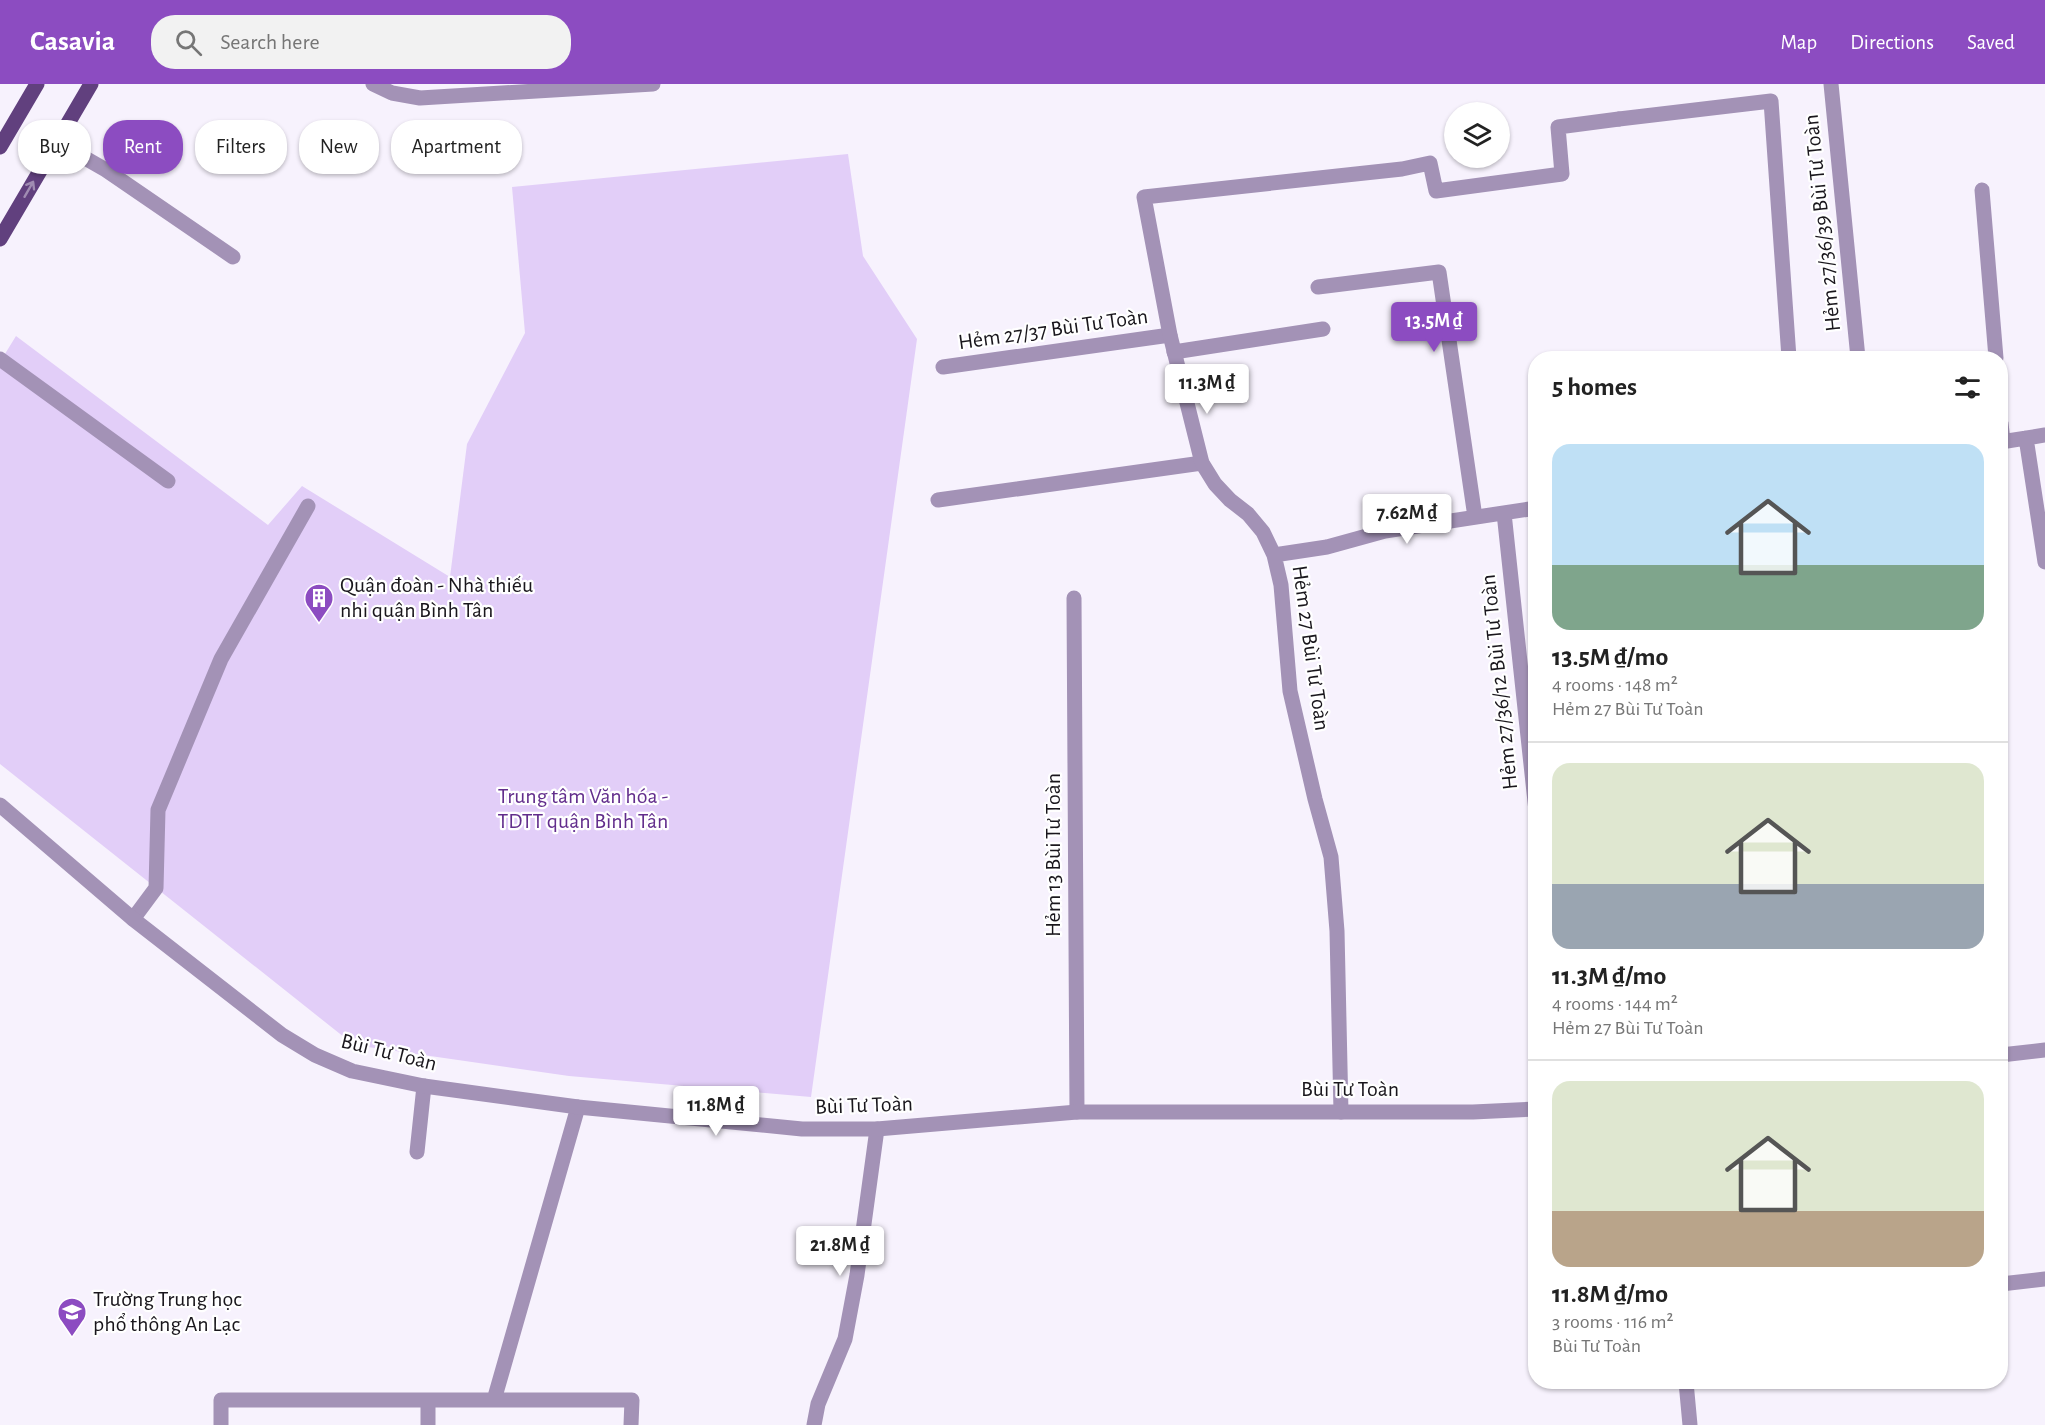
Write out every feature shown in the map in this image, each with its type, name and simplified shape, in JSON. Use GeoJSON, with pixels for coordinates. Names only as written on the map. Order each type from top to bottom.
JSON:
{"type":"FeatureCollection","features":[{"type":"Feature","properties":{"kind":"main road"},"geometry":{"type":"LineString","coordinates":[[0,147],[37,84]]}},
{"type":"Feature","properties":{"kind":"main road"},"geometry":{"type":"LineString","coordinates":[[70,120],[91,84]]}},
{"type":"Feature","properties":{"kind":"main road"},"geometry":{"type":"LineString","coordinates":[[0,239],[38,174]]}},
{"type":"Feature","properties":{"kind":"street"},"geometry":{"type":"LineString","coordinates":[[373,84],[392,93],[420,98],[653,84]]}},
{"type":"Feature","properties":{"kind":"street","name":"Hẻm 27/36/39 Bùi Tư Toàn"},"geometry":{"type":"LineString","coordinates":[[1832,84],[1857,351]]}},
{"type":"Feature","properties":{"kind":"street","name":"Hẻm 27 Bùi Tư Toàn"},"geometry":{"type":"LineString","coordinates":[[1341,1112],[1337,931],[1331,856],[1290,691],[1281,585],[1274,555],[1263,532],[1248,514],[1215,484],[1202,463],[1170,335],[1144,197],[1430,163],[1436,192],[1562,174],[1558,127],[1771,101],[1789,351]]}},
{"type":"Feature","properties":{"kind":"street"},"geometry":{"type":"LineString","coordinates":[[91,161],[233,257]]}},
{"type":"Feature","properties":{"kind":"street"},"geometry":{"type":"LineString","coordinates":[[1982,190],[1995,351]]}},
{"type":"Feature","properties":{"kind":"street"},"geometry":{"type":"LineString","coordinates":[[1318,287],[1439,272],[1476,517]]}},
{"type":"Feature","properties":{"kind":"street"},"geometry":{"type":"LineString","coordinates":[[1174,352],[1323,329]]}},
{"type":"Feature","properties":{"kind":"street","name":"Hẻm 27/37 Bùi Tư Toàn"},"geometry":{"type":"LineString","coordinates":[[943,367],[1170,335]]}},
{"type":"Feature","properties":{"kind":"street"},"geometry":{"type":"LineString","coordinates":[[0,359],[168,481]]}},
{"type":"Feature","properties":{"kind":"street"},"geometry":{"type":"LineString","coordinates":[[2008,440],[2045,435]]}},
{"type":"Feature","properties":{"kind":"street"},"geometry":{"type":"LineString","coordinates":[[2026,438],[2045,562]]}},
{"type":"Feature","properties":{"kind":"street"},"geometry":{"type":"LineString","coordinates":[[938,500],[1202,463]]}},
{"type":"Feature","properties":{"kind":"street"},"geometry":{"type":"LineString","coordinates":[[134,919],[156,888],[158,810],[221,659],[308,506]]}},
{"type":"Feature","properties":{"kind":"street"},"geometry":{"type":"LineString","coordinates":[[1274,555],[1327,547],[1385,531],[1528,509]]}},
{"type":"Feature","properties":{"kind":"street","name":"Hẻm 27/36/12 Bùi Tư Toàn"},"geometry":{"type":"LineString","coordinates":[[1504,513],[1528,736]]}},
{"type":"Feature","properties":{"kind":"street","name":"Hẻm 13 Bùi Tư Toàn"},"geometry":{"type":"LineString","coordinates":[[1074,598],[1077,1112]]}},
{"type":"Feature","properties":{"kind":"street","name":"Bùi Tư Toàn"},"geometry":{"type":"LineString","coordinates":[[0,806],[134,919],[282,1035],[315,1055],[352,1071],[424,1086],[578,1107],[802,1129],[877,1129],[1077,1112],[1473,1112],[1528,1109]]}},
{"type":"Feature","properties":{"kind":"street"},"geometry":{"type":"LineString","coordinates":[[2008,1054],[2045,1050]]}},
{"type":"Feature","properties":{"kind":"street"},"geometry":{"type":"LineString","coordinates":[[417,1152],[424,1086]]}},
{"type":"Feature","properties":{"kind":"street"},"geometry":{"type":"LineString","coordinates":[[494,1400],[578,1107]]}},
{"type":"Feature","properties":{"kind":"street"},"geometry":{"type":"LineString","coordinates":[[814,1425],[818,1404],[845,1339],[857,1275],[877,1129]]}},
{"type":"Feature","properties":{"kind":"street"},"geometry":{"type":"LineString","coordinates":[[2008,1283],[2045,1279]]}},
{"type":"Feature","properties":{"kind":"street"},"geometry":{"type":"LineString","coordinates":[[1687,1389],[1690,1425]]}},
{"type":"Feature","properties":{"kind":"street"},"geometry":{"type":"LineString","coordinates":[[221,1425],[222,1400],[632,1400],[632,1425]]}},
{"type":"Feature","properties":{"kind":"street"},"geometry":{"type":"LineString","coordinates":[[428,1400],[428,1425]]}},
{"type":"Feature","properties":{"kind":"green space","name":"Trung tâm Văn hóa - TDTT quận Bình Tân"},"geometry":{"type":"Polygon","coordinates":[[[848,154],[863,256],[917,339],[811,1097],[569,1076],[354,1045],[0,764],[0,362],[16,336],[268,525],[302,486],[450,577],[467,444],[525,333],[512,187],[848,154]]]}},
{"type":"Feature","properties":{"kind":"place","name":"Quận đoàn - Nhà thiếu nhi quận Bình Tân"},"geometry":{"type":"Point","coordinates":[319,624]}},
{"type":"Feature","properties":{"kind":"place","name":"Trường Trung học phổ thông An Lạc"},"geometry":{"type":"Point","coordinates":[72,1338]}}]}
